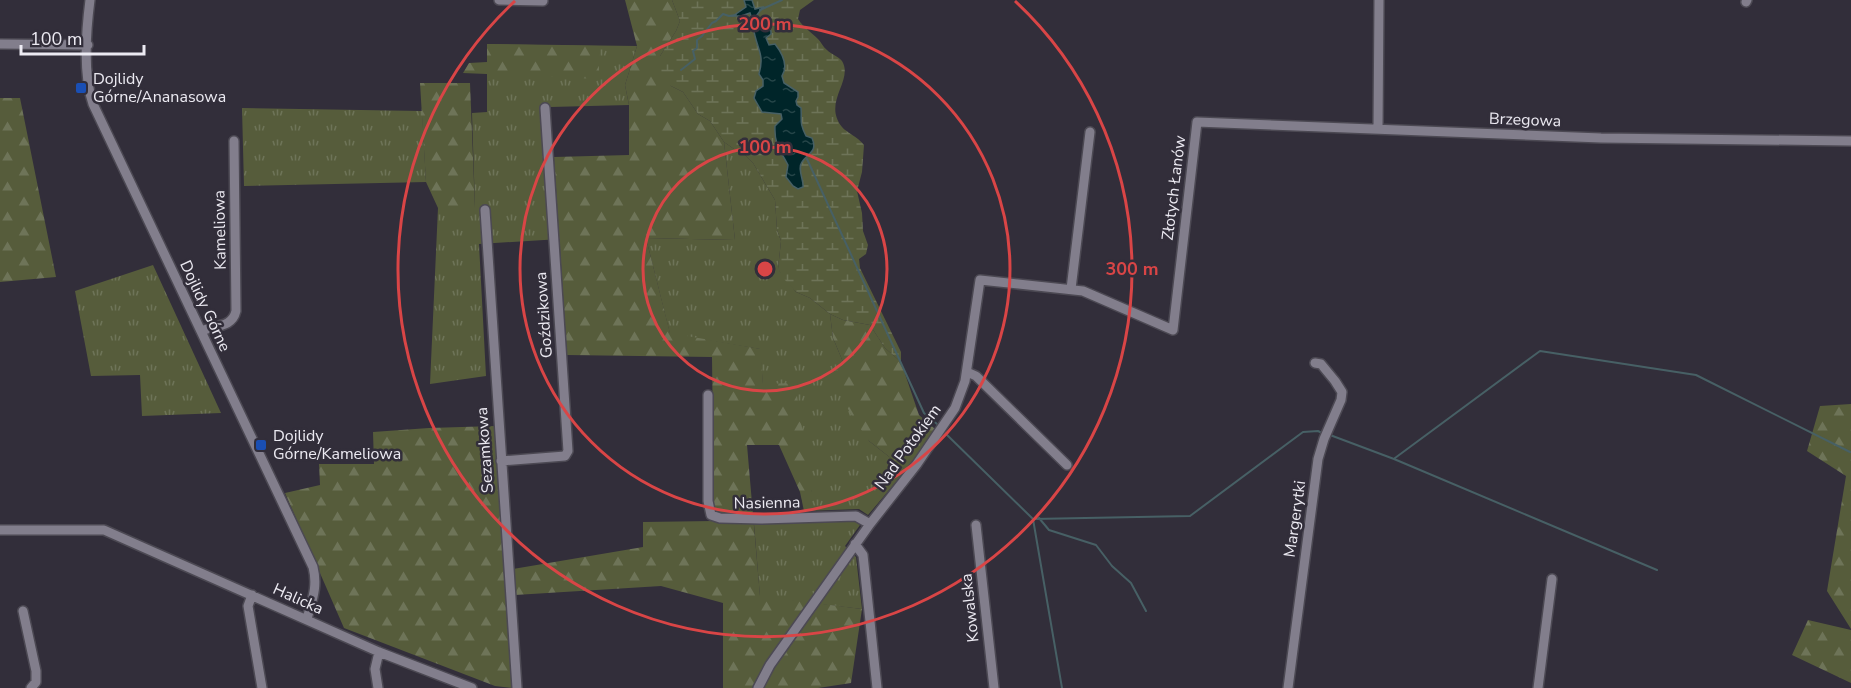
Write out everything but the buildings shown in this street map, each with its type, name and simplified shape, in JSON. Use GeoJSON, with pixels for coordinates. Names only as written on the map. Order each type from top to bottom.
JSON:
{"type":"FeatureCollection","features":[{"type":"Feature","properties":{"kind":"street","name":"Dojlidy Górne"},"geometry":{"type":"LineString","coordinates":[[90,0],[88,86],[93,104],[313,567],[316,579],[315,590],[306,619]]}},
{"type":"Feature","properties":{"kind":"street"},"geometry":{"type":"LineString","coordinates":[[499,0],[543,1]]}},
{"type":"Feature","properties":{"kind":"street"},"geometry":{"type":"LineString","coordinates":[[1378,129],[1379,0]]}},
{"type":"Feature","properties":{"kind":"street"},"geometry":{"type":"LineString","coordinates":[[0,44],[88,45]]}},
{"type":"Feature","properties":{"kind":"street","name":"Goździkowa"},"geometry":{"type":"LineString","coordinates":[[501,461],[565,456],[568,451],[545,108]]}},
{"type":"Feature","properties":{"kind":"street","name":"Brzegowa"},"geometry":{"type":"LineString","coordinates":[[1197,122],[1601,138],[1851,141]]}},
{"type":"Feature","properties":{"kind":"street","name":"Złotych Łanów"},"geometry":{"type":"LineString","coordinates":[[1173,330],[1197,122]]}},
{"type":"Feature","properties":{"kind":"street"},"geometry":{"type":"LineString","coordinates":[[1071,289],[1090,132]]}},
{"type":"Feature","properties":{"kind":"street","name":"Kameliowa"},"geometry":{"type":"LineString","coordinates":[[201,332],[228,324],[234,319],[236,311],[234,141]]}},
{"type":"Feature","properties":{"kind":"street","name":"Sezamkowa"},"geometry":{"type":"LineString","coordinates":[[485,210],[517,688]]}},
{"type":"Feature","properties":{"kind":"street","name":"Nad Potokiem"},"geometry":{"type":"LineString","coordinates":[[758,688],[770,665],[855,544],[917,464],[955,408],[967,372],[980,280],[1083,291],[1173,330]]}},
{"type":"Feature","properties":{"kind":"street","name":"Margerytki"},"geometry":{"type":"LineString","coordinates":[[1287,688],[1318,459],[1342,392],[1318,363]]}},
{"type":"Feature","properties":{"kind":"street"},"geometry":{"type":"LineString","coordinates":[[967,372],[976,376],[1067,465]]}},
{"type":"Feature","properties":{"kind":"street","name":"Nasienna"},"geometry":{"type":"LineString","coordinates":[[708,395],[708,501],[711,515],[720,518],[761,519],[856,516],[870,524]]}},
{"type":"Feature","properties":{"kind":"street","name":"Kowalska"},"geometry":{"type":"LineString","coordinates":[[976,525],[993,688]]}},
{"type":"Feature","properties":{"kind":"street","name":"Halicka"},"geometry":{"type":"LineString","coordinates":[[0,530],[98,530],[113,534],[379,652],[472,688]]}},
{"type":"Feature","properties":{"kind":"street"},"geometry":{"type":"LineString","coordinates":[[855,544],[863,555],[877,688]]}},
{"type":"Feature","properties":{"kind":"street"},"geometry":{"type":"LineString","coordinates":[[1538,688],[1552,579]]}},
{"type":"Feature","properties":{"kind":"street"},"geometry":{"type":"LineString","coordinates":[[252,595],[248,606],[262,688]]}},
{"type":"Feature","properties":{"kind":"street"},"geometry":{"type":"LineString","coordinates":[[23,612],[36,671],[36,682],[31,688]]}},
{"type":"Feature","properties":{"kind":"street"},"geometry":{"type":"LineString","coordinates":[[378,688],[375,669],[379,652]]}},
{"type":"Feature","properties":{"kind":"green space"},"geometry":{"type":"Polygon","coordinates":[[[625,0],[672,0],[680,21],[660,56],[671,86],[683,92],[698,114],[710,121],[724,142],[735,240],[646,238],[670,333],[761,349],[763,384],[795,383],[812,492],[800,492],[779,445],[747,445],[760,596],[862,609],[851,683],[818,688],[723,688],[723,603],[661,586],[515,595],[513,569],[643,547],[643,522],[714,521],[712,357],[567,355],[554,157],[629,155],[629,105],[625,85],[637,46],[625,0]]]}},
{"type":"Feature","properties":{"kind":"green space"},"geometry":{"type":"Polygon","coordinates":[[[672,0],[814,0],[800,10],[798,19],[826,49],[842,61],[845,69],[836,100],[837,118],[844,129],[864,145],[862,172],[857,191],[863,231],[868,245],[866,254],[859,259],[860,268],[901,352],[901,362],[885,348],[870,325],[843,320],[830,314],[810,298],[796,292],[778,269],[781,241],[777,230],[775,200],[753,163],[743,153],[724,142],[710,121],[698,114],[683,92],[671,86],[660,71],[660,56],[680,21],[672,0]]]}},
{"type":"Feature","properties":{"kind":"green space"},"geometry":{"type":"Polygon","coordinates":[[[487,44],[637,46],[625,85],[629,105],[550,107],[560,239],[479,244],[486,376],[430,384],[438,208],[475,208],[472,113],[487,112],[487,44]]]}},
{"type":"Feature","properties":{"kind":"green space"},"geometry":{"type":"Polygon","coordinates":[[[487,44],[599,46],[599,79],[463,73],[469,63],[487,62],[487,44]]]}},
{"type":"Feature","properties":{"kind":"green space"},"geometry":{"type":"Polygon","coordinates":[[[420,83],[470,83],[475,208],[438,208],[426,182],[420,83]]]}},
{"type":"Feature","properties":{"kind":"green space"},"geometry":{"type":"Polygon","coordinates":[[[0,98],[20,98],[56,277],[0,282],[0,98]]]}},
{"type":"Feature","properties":{"kind":"green space"},"geometry":{"type":"Polygon","coordinates":[[[242,108],[422,111],[426,182],[244,186],[242,108]]]}},
{"type":"Feature","properties":{"kind":"green space"},"geometry":{"type":"Polygon","coordinates":[[[724,142],[743,153],[753,163],[775,200],[777,230],[781,241],[778,269],[796,292],[810,298],[830,314],[833,338],[869,441],[906,470],[868,515],[859,509],[804,511],[800,492],[812,492],[763,385],[760,349],[670,334],[646,238],[735,240],[724,142]]]}},
{"type":"Feature","properties":{"kind":"green space"},"geometry":{"type":"Polygon","coordinates":[[[153,265],[221,413],[142,416],[140,375],[91,376],[75,291],[153,265]]]}},
{"type":"Feature","properties":{"kind":"green space"},"geometry":{"type":"Polygon","coordinates":[[[830,314],[843,320],[870,325],[885,348],[901,362],[919,415],[935,429],[906,470],[869,441],[853,418],[831,378],[843,362],[833,338],[830,314]]]}},
{"type":"Feature","properties":{"kind":"green space"},"geometry":{"type":"Polygon","coordinates":[[[1851,404],[1851,629],[1827,591],[1846,476],[1807,451],[1820,406],[1851,404]]]}},
{"type":"Feature","properties":{"kind":"green space"},"geometry":{"type":"Polygon","coordinates":[[[495,426],[512,688],[495,686],[344,628],[285,493],[320,485],[319,464],[374,464],[373,432],[495,426]]]}},
{"type":"Feature","properties":{"kind":"green space"},"geometry":{"type":"Polygon","coordinates":[[[854,521],[860,525],[845,546],[856,557],[862,609],[760,597],[754,524],[854,521]]]}},
{"type":"Feature","properties":{"kind":"green space"},"geometry":{"type":"Polygon","coordinates":[[[1808,620],[1851,630],[1851,683],[1792,655],[1808,620]]]}},
{"type":"Feature","properties":{"kind":"water"},"geometry":{"type":"Polygon","coordinates":[[[744,0],[752,0],[755,9],[763,7],[757,15],[761,26],[771,31],[766,38],[769,45],[775,44],[782,55],[785,63],[782,76],[784,83],[798,92],[796,101],[801,108],[802,128],[806,136],[812,138],[814,143],[812,152],[801,165],[803,187],[798,189],[786,177],[788,165],[775,138],[775,126],[782,119],[781,114],[762,112],[754,98],[756,91],[763,86],[763,80],[759,74],[761,58],[752,19],[750,13],[733,16],[746,7],[744,0]]]}},
{"type":"Feature","properties":{"kind":"waterway"},"geometry":{"type":"LineString","coordinates":[[760,10],[782,0]]}},
{"type":"Feature","properties":{"kind":"waterway"},"geometry":{"type":"LineString","coordinates":[[681,70],[695,59],[693,51],[697,48],[697,40],[712,23],[723,14],[736,15]]}},
{"type":"Feature","properties":{"kind":"waterway"},"geometry":{"type":"LineString","coordinates":[[807,159],[924,413],[937,424]]}},
{"type":"Feature","properties":{"kind":"waterway"},"geometry":{"type":"LineString","coordinates":[[1395,458],[1540,351],[1696,375],[1850,452]]}},
{"type":"Feature","properties":{"kind":"waterway"},"geometry":{"type":"LineString","coordinates":[[1033,519],[1190,516],[1303,432],[1318,431],[1324,434]]}},
{"type":"Feature","properties":{"kind":"waterway"},"geometry":{"type":"LineString","coordinates":[[944,432],[1033,519],[1062,688]]}},
{"type":"Feature","properties":{"kind":"waterway"},"geometry":{"type":"LineString","coordinates":[[1330,435],[1394,459],[1657,570]]}},
{"type":"Feature","properties":{"kind":"waterway"},"geometry":{"type":"LineString","coordinates":[[1039,518],[1049,530],[1096,545],[1112,566],[1131,583],[1146,611]]}},
{"type":"Feature","properties":{"kind":"place","name":"Dojlidy Górne/Ananasowa"},"geometry":{"type":"Point","coordinates":[81,88]}},
{"type":"Feature","properties":{"kind":"place","name":"Dojlidy Górne/Kameliowa"},"geometry":{"type":"Point","coordinates":[261,445]}}]}
